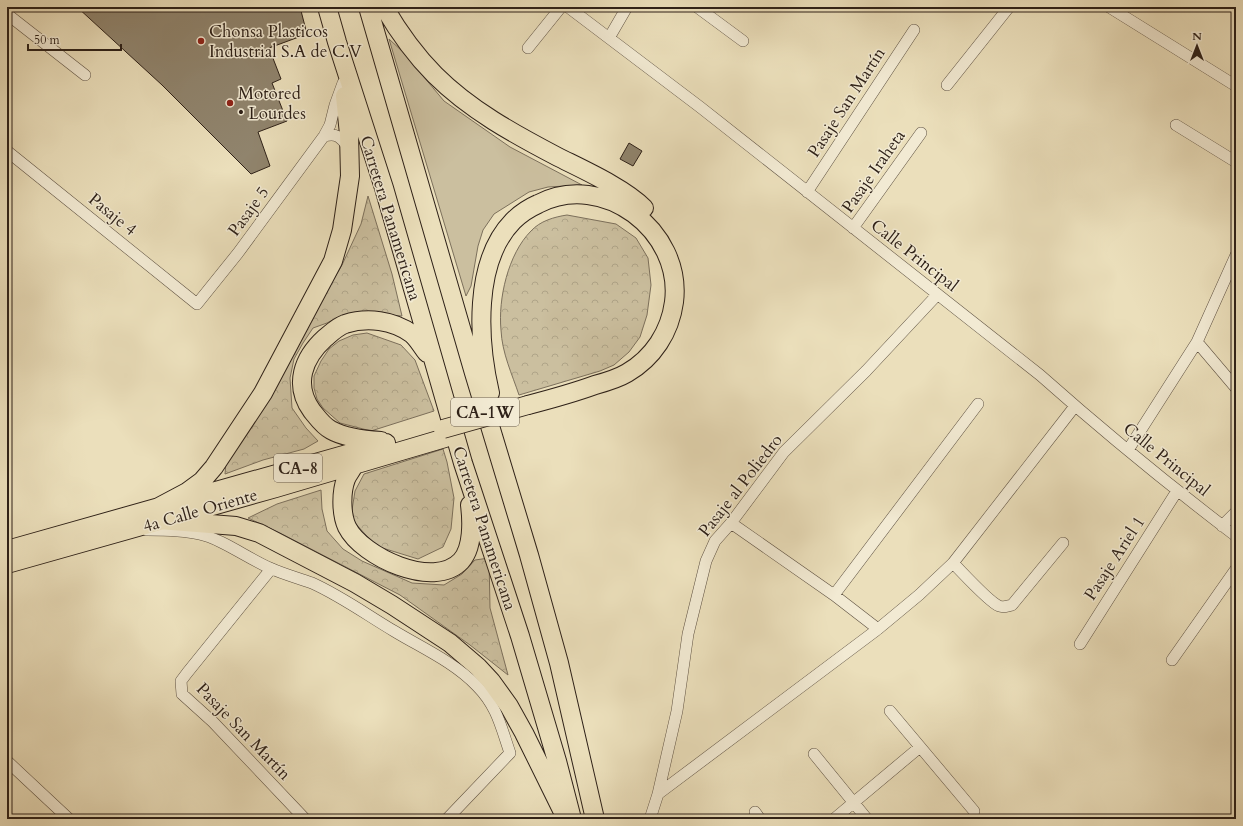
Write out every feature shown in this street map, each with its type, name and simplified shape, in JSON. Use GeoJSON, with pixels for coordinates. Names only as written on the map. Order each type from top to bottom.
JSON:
{"type":"FeatureCollection","features":[{"type":"Feature","properties":{"kind":"highway","name":"Carretera Panamericana"},"geometry":{"type":"LineString","coordinates":[[327,7],[384,188],[463,463],[520,636],[557,761],[572,819]]}},
{"type":"Feature","properties":{"kind":"highway","name":"Carretera Panamericana"},"geometry":{"type":"LineString","coordinates":[[368,7],[474,373],[529,555],[559,663],[595,819]]}},
{"type":"Feature","properties":{"kind":"highway"},"geometry":{"type":"LineString","coordinates":[[384,7],[412,49],[435,75],[461,98],[508,130],[600,179],[640,204],[664,230],[679,259],[684,285],[683,308],[675,333],[666,351],[654,366],[639,378],[610,391],[529,409]]}},
{"type":"Feature","properties":{"kind":"highway"},"geometry":{"type":"LineString","coordinates":[[157,515],[202,481],[214,466],[263,393],[336,253],[350,176],[348,113],[337,42]]}},
{"type":"Feature","properties":{"kind":"highway"},"geometry":{"type":"LineString","coordinates":[[529,409],[626,374],[645,360],[659,345],[666,332],[673,308],[675,290],[673,273],[668,257],[660,241],[644,222],[631,212],[610,200],[595,196],[571,194],[546,199],[529,208],[513,220],[500,236],[492,254],[486,276],[482,299],[482,345],[488,382],[529,555]]}},
{"type":"Feature","properties":{"kind":"highway"},"geometry":{"type":"LineString","coordinates":[[390,442],[359,439],[330,430],[317,418],[306,403],[302,387],[303,369],[310,354],[319,343],[337,328],[345,324],[365,320],[378,321],[396,325],[412,335],[430,356],[447,408]]}},
{"type":"Feature","properties":{"kind":"highway","name":"4a Calle Oriente"},"geometry":{"type":"LineString","coordinates":[[7,550],[157,515],[354,466],[444,433],[529,409]]}},
{"type":"Feature","properties":{"kind":"highway","name":"4a Calle Oriente"},"geometry":{"type":"LineString","coordinates":[[7,564],[127,530],[157,515],[390,442],[444,433]]}},
{"type":"Feature","properties":{"kind":"highway"},"geometry":{"type":"LineString","coordinates":[[354,466],[347,478],[343,490],[344,515],[347,527],[364,546],[375,554],[401,567],[427,573],[441,571],[452,567],[462,561],[467,551],[471,528],[463,463]]}},
{"type":"Feature","properties":{"kind":"highway"},"geometry":{"type":"LineString","coordinates":[[157,515],[236,526],[259,533],[355,584],[450,643],[478,666],[509,706],[524,733],[566,819]]}},
{"type":"Feature","properties":{"kind":"street"},"geometry":{"type":"LineString","coordinates":[[528,48],[561,7]]}},
{"type":"Feature","properties":{"kind":"street","name":"Calle Principal"},"geometry":{"type":"LineString","coordinates":[[568,7],[700,107],[1040,375],[1177,491],[1236,536]]}},
{"type":"Feature","properties":{"kind":"street"},"geometry":{"type":"LineString","coordinates":[[609,38],[627,7]]}},
{"type":"Feature","properties":{"kind":"street"},"geometry":{"type":"LineString","coordinates":[[697,7],[743,41]]}},
{"type":"Feature","properties":{"kind":"street"},"geometry":{"type":"LineString","coordinates":[[948,85],[1008,7]]}},
{"type":"Feature","properties":{"kind":"street"},"geometry":{"type":"LineString","coordinates":[[1109,7],[1236,86]]}},
{"type":"Feature","properties":{"kind":"street"},"geometry":{"type":"LineString","coordinates":[[7,14],[85,75]]}},
{"type":"Feature","properties":{"kind":"street","name":"Pasaje San Martín"},"geometry":{"type":"LineString","coordinates":[[807,192],[914,30]]}},
{"type":"Feature","properties":{"kind":"street","name":"Pasaje 5"},"geometry":{"type":"LineString","coordinates":[[197,304],[238,253],[324,136],[330,125],[335,104],[343,83]]}},
{"type":"Feature","properties":{"kind":"street"},"geometry":{"type":"LineString","coordinates":[[1176,125],[1236,162]]}},
{"type":"Feature","properties":{"kind":"street","name":"Pasaje Iraheta"},"geometry":{"type":"LineString","coordinates":[[853,228],[921,133]]}},
{"type":"Feature","properties":{"kind":"street"},"geometry":{"type":"LineString","coordinates":[[324,136],[332,134],[341,137],[350,150]]}},
{"type":"Feature","properties":{"kind":"street","name":"Pasaje 4"},"geometry":{"type":"LineString","coordinates":[[7,151],[197,304]]}},
{"type":"Feature","properties":{"kind":"street"},"geometry":{"type":"LineString","coordinates":[[1128,450],[1197,342],[1234,263]]}},
{"type":"Feature","properties":{"kind":"street","name":"Pasaje al Poliedro"},"geometry":{"type":"LineString","coordinates":[[650,819],[658,794],[677,711],[688,634],[706,561],[715,541],[731,523],[784,452],[866,371],[937,295]]}},
{"type":"Feature","properties":{"kind":"street"},"geometry":{"type":"LineString","coordinates":[[1197,342],[1236,388]]}},
{"type":"Feature","properties":{"kind":"street"},"geometry":{"type":"LineString","coordinates":[[834,595],[978,404]]}},
{"type":"Feature","properties":{"kind":"street"},"geometry":{"type":"LineString","coordinates":[[658,794],[878,629],[919,595],[952,563],[1075,406]]}},
{"type":"Feature","properties":{"kind":"street","name":"Pasaje Ariel 1"},"geometry":{"type":"LineString","coordinates":[[1080,644],[1177,491]]}},
{"type":"Feature","properties":{"kind":"street"},"geometry":{"type":"LineString","coordinates":[[1222,526],[1236,512]]}},
{"type":"Feature","properties":{"kind":"street"},"geometry":{"type":"LineString","coordinates":[[731,523],[834,595],[878,629]]}},
{"type":"Feature","properties":{"kind":"street"},"geometry":{"type":"LineString","coordinates":[[127,530],[162,530],[199,534],[219,542],[271,569],[313,584],[350,603],[440,658],[477,685],[496,710],[510,753],[447,819]]}},
{"type":"Feature","properties":{"kind":"street"},"geometry":{"type":"LineString","coordinates":[[952,563],[987,597],[999,606],[1005,607],[1012,605],[1064,543]]}},
{"type":"Feature","properties":{"kind":"street","name":"Pasaje San Martín"},"geometry":{"type":"LineString","coordinates":[[271,569],[181,681],[182,694],[213,722],[305,819]]}},
{"type":"Feature","properties":{"kind":"street"},"geometry":{"type":"LineString","coordinates":[[1172,660],[1236,569]]}},
{"type":"Feature","properties":{"kind":"street"},"geometry":{"type":"LineString","coordinates":[[890,711],[974,811]]}},
{"type":"Feature","properties":{"kind":"street"},"geometry":{"type":"LineString","coordinates":[[834,819],[920,747]]}},
{"type":"Feature","properties":{"kind":"street"},"geometry":{"type":"LineString","coordinates":[[814,754],[867,819]]}},
{"type":"Feature","properties":{"kind":"street"},"geometry":{"type":"LineString","coordinates":[[7,761],[69,819]]}},
{"type":"Feature","properties":{"kind":"green space"},"geometry":{"type":"Polygon","coordinates":[[[389,39],[403,52],[444,101],[510,147],[582,185],[548,187],[529,192],[494,214],[483,230],[478,246],[471,286],[466,296],[389,39]]]}},
{"type":"Feature","properties":{"kind":"green space"},"geometry":{"type":"Polygon","coordinates":[[[368,196],[392,274],[402,316],[361,313],[336,318],[313,328],[294,359],[290,378],[292,408],[306,428],[318,441],[304,449],[263,460],[225,474],[226,462],[342,265],[361,224],[368,196]]]}},
{"type":"Feature","properties":{"kind":"green space"},"geometry":{"type":"Polygon","coordinates":[[[567,215],[616,224],[636,238],[648,258],[651,285],[647,315],[640,337],[629,352],[614,365],[600,371],[519,395],[503,347],[502,339],[500,318],[506,278],[516,252],[531,231],[548,220],[567,215]]]}},
{"type":"Feature","properties":{"kind":"green space"},"geometry":{"type":"Polygon","coordinates":[[[367,333],[401,345],[415,360],[434,411],[371,431],[340,423],[323,408],[317,399],[314,388],[314,376],[321,361],[329,349],[339,341],[353,335],[367,333]]]}},
{"type":"Feature","properties":{"kind":"green space"},"geometry":{"type":"Polygon","coordinates":[[[443,449],[454,498],[451,529],[443,547],[418,559],[376,546],[354,522],[352,510],[355,491],[364,474],[443,449]]]}},
{"type":"Feature","properties":{"kind":"green space"},"geometry":{"type":"Polygon","coordinates":[[[321,490],[322,509],[327,531],[343,549],[362,561],[412,583],[444,585],[462,574],[475,560],[489,558],[490,608],[508,675],[470,645],[400,595],[248,518],[277,504],[321,490]]]}},
{"type":"Feature","properties":{"kind":"building"},"geometry":{"type":"Polygon","coordinates":[[[77,7],[300,7],[307,34],[269,48],[281,79],[272,83],[287,121],[258,132],[270,166],[251,174],[162,85],[77,7]]]}},
{"type":"Feature","properties":{"kind":"building"},"geometry":{"type":"Polygon","coordinates":[[[629,143],[642,151],[633,166],[620,159],[629,143]]]}},
{"type":"Feature","properties":{"kind":"place","name":"Chonsa Plasticos Industrial S.A de C.V"},"geometry":{"type":"Point","coordinates":[201,41]}},
{"type":"Feature","properties":{"kind":"place","name":"Motored • Lourdes"},"geometry":{"type":"Point","coordinates":[230,103]}}]}
